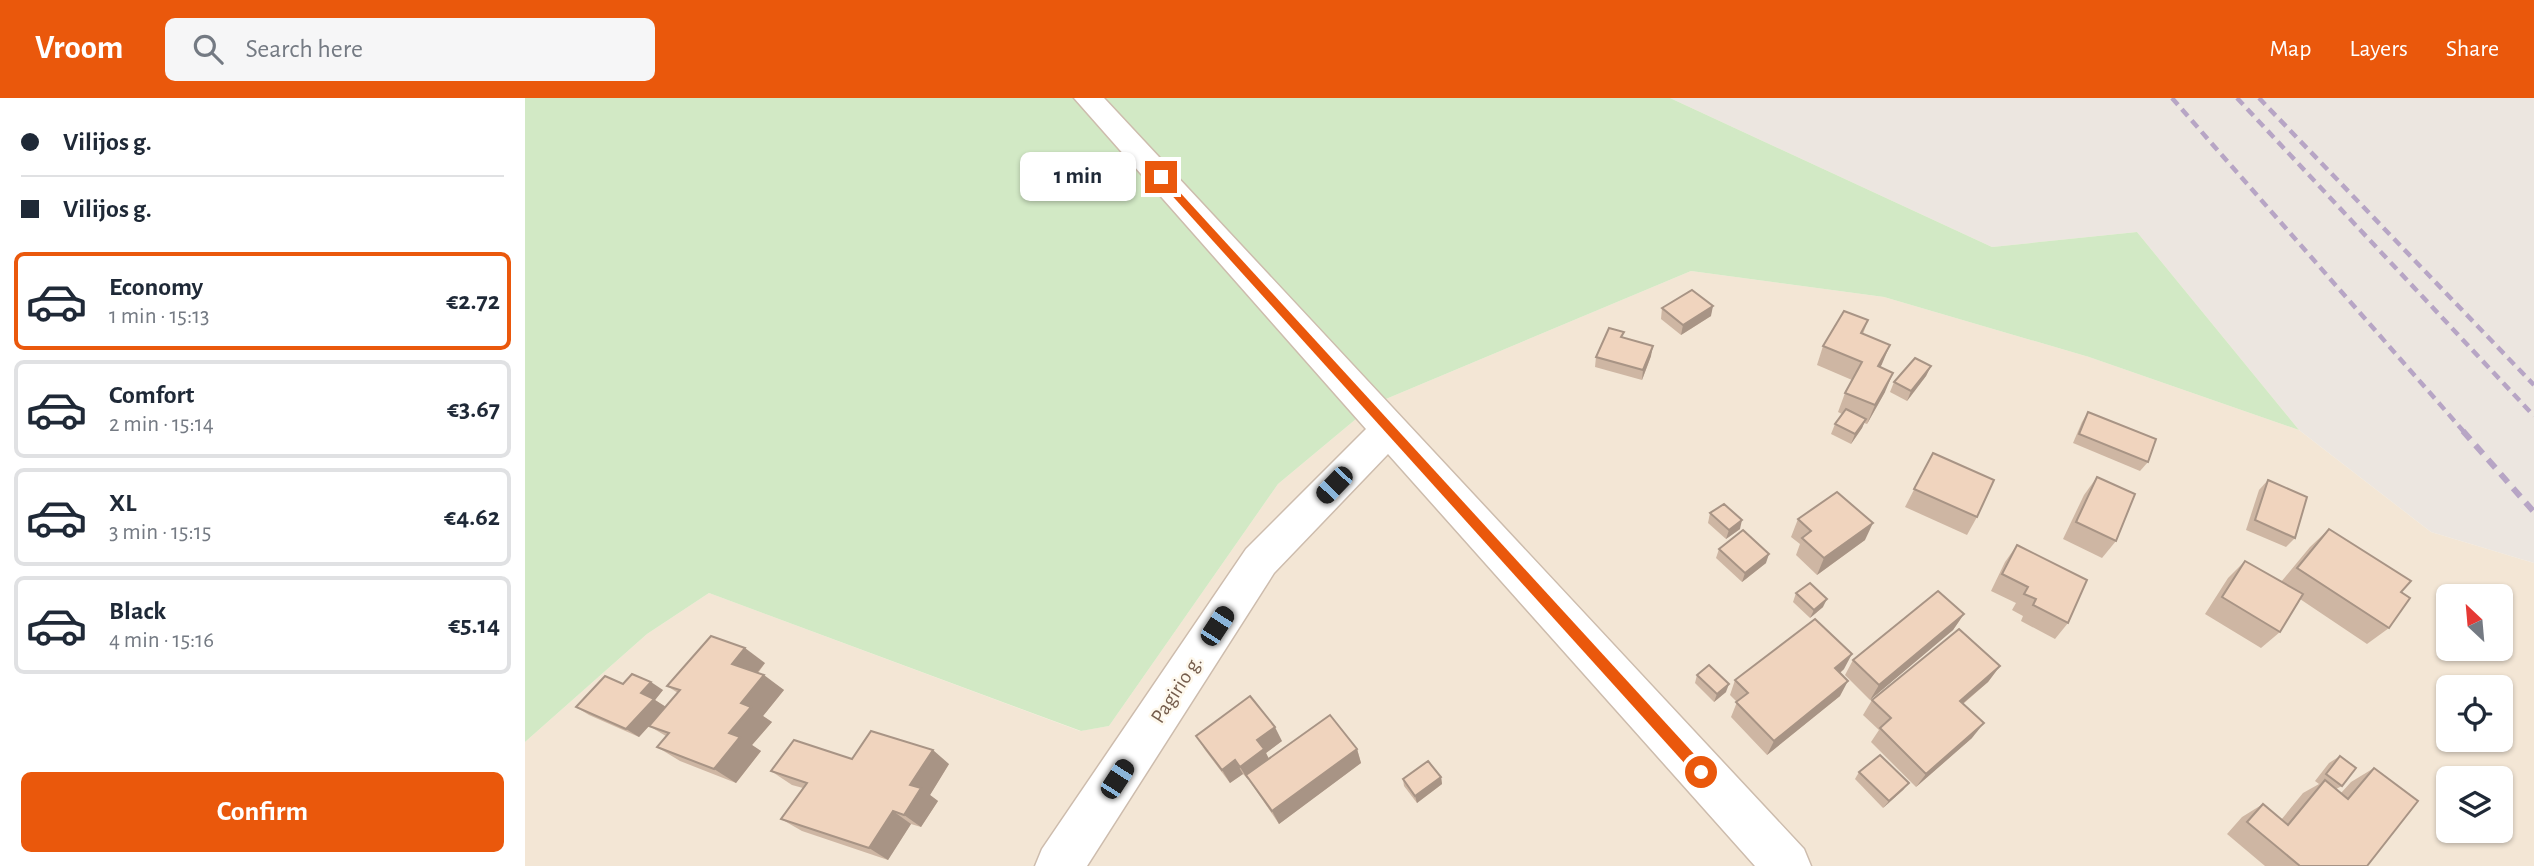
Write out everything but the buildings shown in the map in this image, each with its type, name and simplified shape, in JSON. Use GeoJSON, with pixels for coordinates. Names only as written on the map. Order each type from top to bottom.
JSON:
{"type":"FeatureCollection","features":[{"type":"Feature","properties":{"kind":"street"},"geometry":{"type":"LineString","coordinates":[[1088,98],[1787,866]]}},
{"type":"Feature","properties":{"kind":"street","name":"Pagirio g."},"geometry":{"type":"LineString","coordinates":[[1059,866],[1260,561],[1390,428]]}},
{"type":"Feature","properties":{"kind":"shaded area"},"geometry":{"type":"Polygon","coordinates":[[[1670,98],[2534,98],[2534,563],[2431,532],[2299,430],[2137,232],[1992,247],[1670,98]]]}},
{"type":"Feature","properties":{"kind":"shaded area"},"geometry":{"type":"Polygon","coordinates":[[[1691,271],[1884,297],[2089,357],[2299,430],[2431,532],[2534,563],[2534,866],[525,866],[525,742],[647,634],[709,593],[1080,731],[1109,726],[1278,484],[1374,404],[1691,271]]]}},
{"type":"Feature","properties":{"kind":"green space"},"geometry":{"type":"Polygon","coordinates":[[[525,98],[1670,98],[1992,247],[2137,232],[2299,430],[2089,357],[1884,297],[1691,271],[1374,404],[1278,484],[1109,726],[1081,731],[709,593],[647,634],[525,742],[525,98]]]}},
{"type":"Feature","properties":{"kind":"railway"},"geometry":{"type":"LineString","coordinates":[[2172,98],[2465,433]]}},
{"type":"Feature","properties":{"kind":"railway"},"geometry":{"type":"LineString","coordinates":[[2237,98],[2534,416]]}},
{"type":"Feature","properties":{"kind":"railway"},"geometry":{"type":"LineString","coordinates":[[2259,98],[2534,385]]}},
{"type":"Feature","properties":{"kind":"railway"},"geometry":{"type":"LineString","coordinates":[[2463,431],[2534,512]]}},
{"type":"Feature","properties":{"kind":"route"},"geometry":{"type":"LineString","coordinates":[[1161,177],[1701,772]]}}]}
